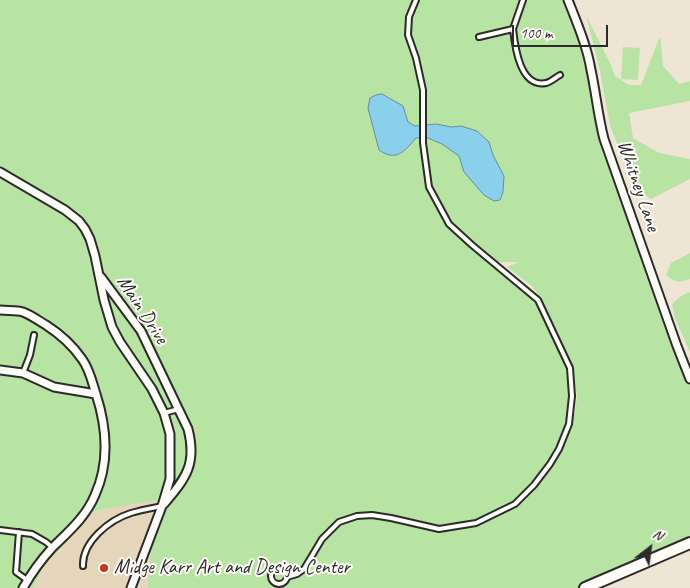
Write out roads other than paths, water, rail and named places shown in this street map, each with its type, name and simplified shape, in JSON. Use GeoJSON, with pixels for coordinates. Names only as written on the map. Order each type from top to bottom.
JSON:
{"type":"FeatureCollection","features":[{"type":"Feature","properties":{"kind":"main road"},"geometry":{"type":"LineString","coordinates":[[585,588],[690,543]]}},
{"type":"Feature","properties":{"kind":"street","name":"Whitney Lane"},"geometry":{"type":"LineString","coordinates":[[568,0],[586,48],[604,139],[690,379]]}},
{"type":"Feature","properties":{"kind":"street"},"geometry":{"type":"LineString","coordinates":[[0,172],[65,210],[79,221],[90,239],[99,274]]}},
{"type":"Feature","properties":{"kind":"street","name":"Main Drive"},"geometry":{"type":"LineString","coordinates":[[99,274],[141,331],[163,378],[180,408],[188,429],[192,444],[191,462],[178,487],[162,506]]}},
{"type":"Feature","properties":{"kind":"street","name":"Main Drive"},"geometry":{"type":"LineString","coordinates":[[99,274],[112,326],[120,342],[152,389],[164,413],[170,434],[170,479],[162,506],[131,588]]}},
{"type":"Feature","properties":{"kind":"street"},"geometry":{"type":"LineString","coordinates":[[0,310],[22,312],[31,316],[53,330],[71,346],[82,359],[91,376],[104,423],[105,458],[96,495],[86,512],[53,548],[23,588]]}},
{"type":"Feature","properties":{"kind":"street"},"geometry":{"type":"LineString","coordinates":[[0,370],[23,373],[54,387],[96,394]]}},
{"type":"Feature","properties":{"kind":"lane"},"geometry":{"type":"LineString","coordinates":[[287,577],[286,572],[280,568],[273,571],[273,580],[277,583],[284,581],[287,577],[298,574],[304,570],[322,539],[339,522],[357,516],[372,515],[391,518],[439,530],[476,523],[514,504],[534,485],[550,464],[559,449],[569,424],[572,396],[570,368],[538,300],[449,224],[429,187],[423,143],[423,90],[416,58],[408,35],[409,17],[416,0]]}},
{"type":"Feature","properties":{"kind":"lane"},"geometry":{"type":"LineString","coordinates":[[523,0],[513,29],[516,56],[520,65],[536,83],[548,83],[560,75]]}},
{"type":"Feature","properties":{"kind":"lane"},"geometry":{"type":"LineString","coordinates":[[479,37],[513,29]]}},
{"type":"Feature","properties":{"kind":"lane"},"geometry":{"type":"LineString","coordinates":[[23,373],[34,335]]}},
{"type":"Feature","properties":{"kind":"lane"},"geometry":{"type":"LineString","coordinates":[[164,413],[180,408]]}},
{"type":"Feature","properties":{"kind":"lane"},"geometry":{"type":"LineString","coordinates":[[83,566],[84,553],[89,544],[111,523],[130,513],[162,506]]}},
{"type":"Feature","properties":{"kind":"lane"},"geometry":{"type":"LineString","coordinates":[[0,530],[32,534],[53,548]]}},
{"type":"Feature","properties":{"kind":"lane"},"geometry":{"type":"LineString","coordinates":[[19,532],[16,572],[28,580]]}},
{"type":"Feature","properties":{"kind":"water"},"geometry":{"type":"Polygon","coordinates":[[[382,94],[403,106],[408,122],[415,126],[436,124],[451,127],[461,126],[477,131],[489,142],[493,155],[504,176],[503,192],[500,200],[494,201],[484,195],[464,172],[459,156],[442,144],[428,138],[416,138],[404,151],[395,155],[385,154],[379,150],[368,108],[370,98],[382,94]]]}},
{"type":"Feature","properties":{"kind":"place","name":"Midge Karr Art and Design Center"},"geometry":{"type":"Point","coordinates":[104,568]}}]}
